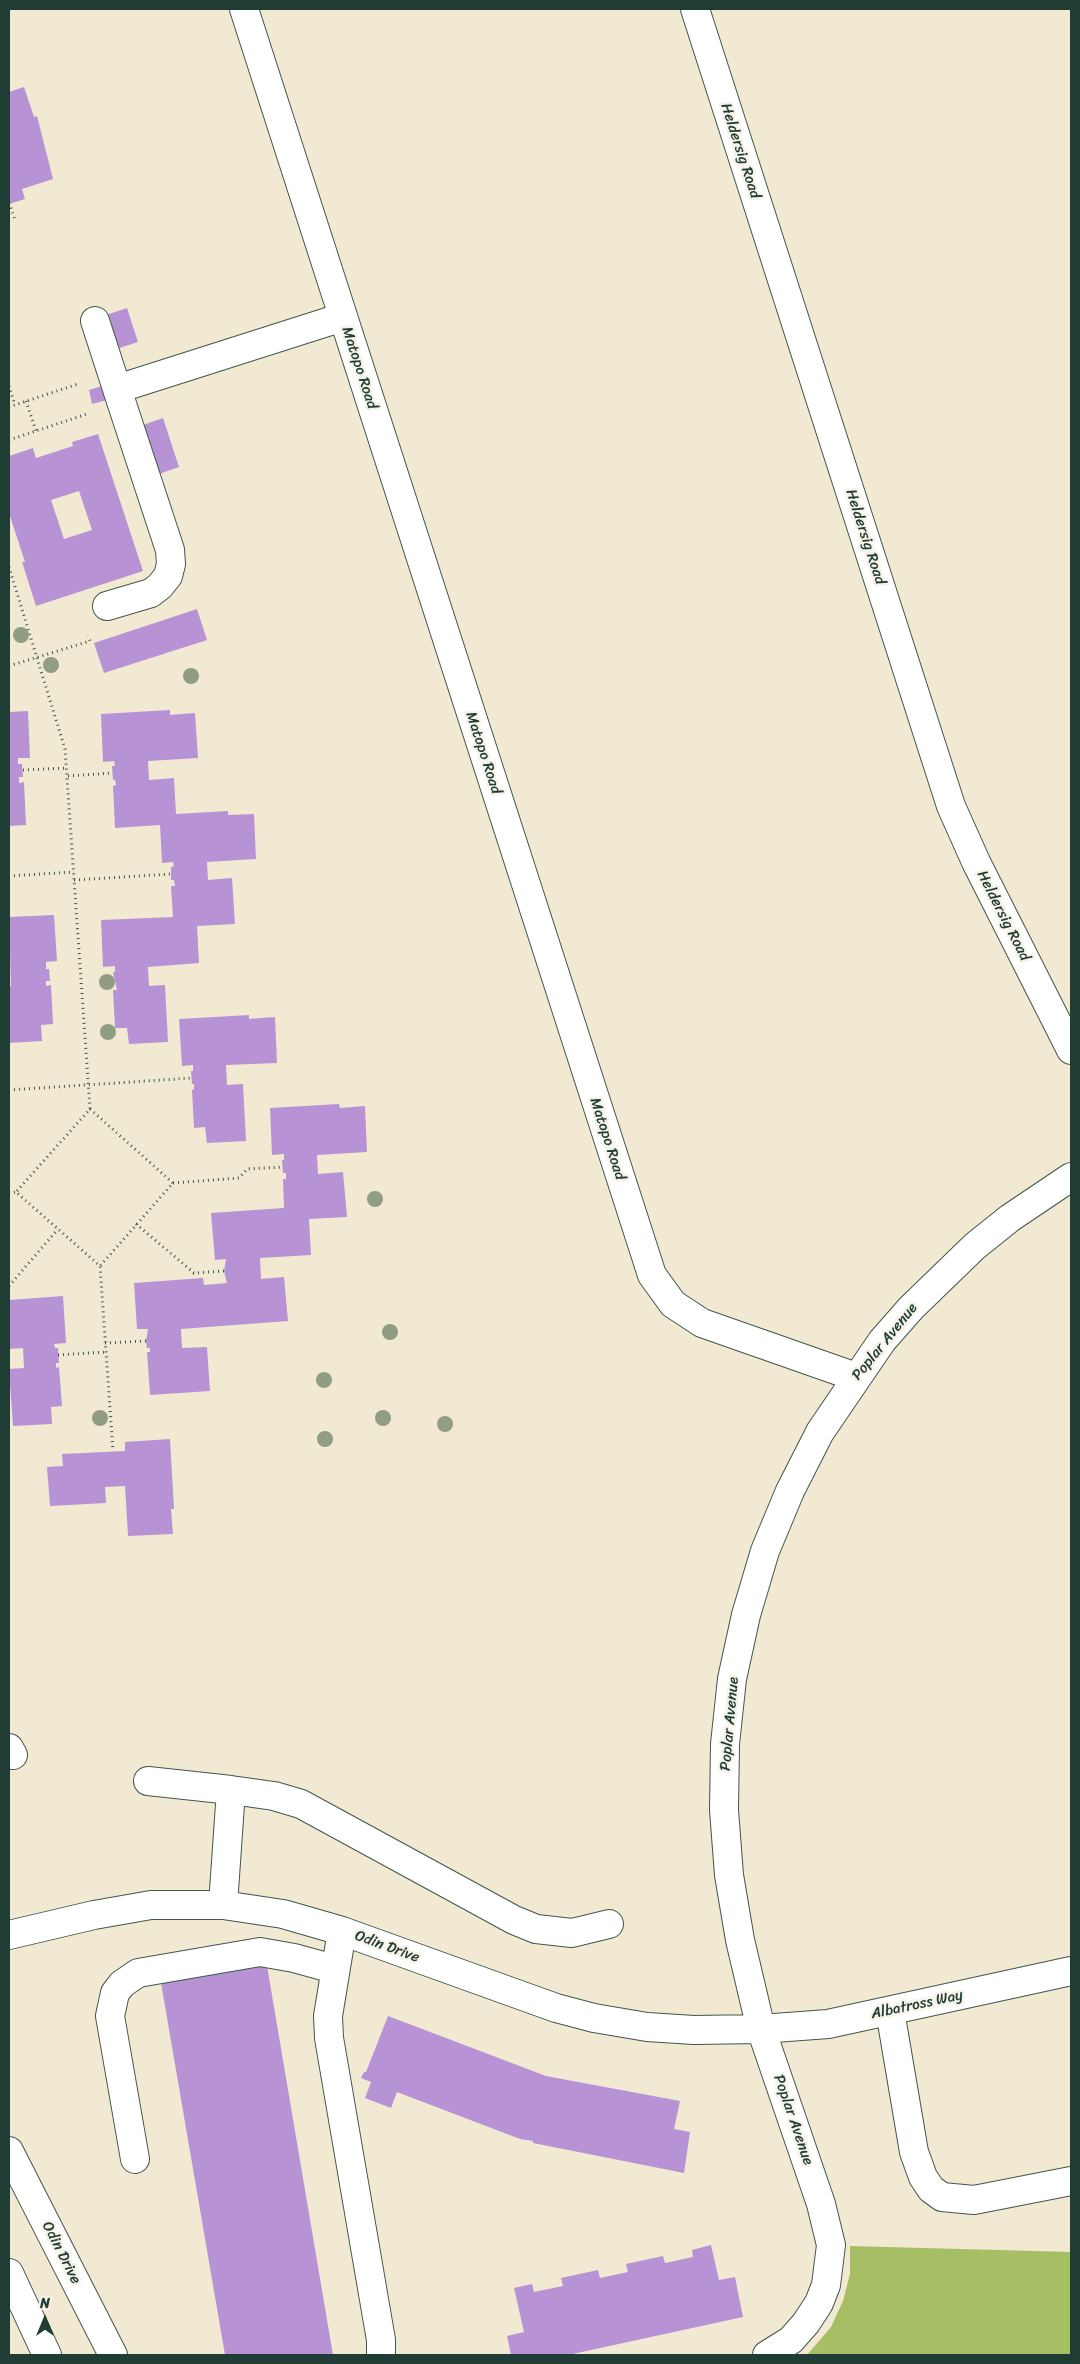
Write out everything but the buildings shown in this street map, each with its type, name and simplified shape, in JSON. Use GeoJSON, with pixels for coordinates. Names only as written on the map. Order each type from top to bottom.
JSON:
{"type":"FeatureCollection","features":[{"type":"Feature","properties":{"kind":"street","name":"Matopo Road"},"geometry":{"type":"LineString","coordinates":[[244,9],[652,1275],[672,1304],[702,1323],[856,1377]]}},
{"type":"Feature","properties":{"kind":"street","name":"Heldersig Road"},"geometry":{"type":"LineString","coordinates":[[695,9],[951,806],[976,862],[1071,1050]]}},
{"type":"Feature","properties":{"kind":"street"},"geometry":{"type":"LineString","coordinates":[[117,389],[343,317]]}},
{"type":"Feature","properties":{"kind":"street"},"geometry":{"type":"LineString","coordinates":[[94,321],[170,550],[171,564],[168,576],[156,589],[107,606]]}},
{"type":"Feature","properties":{"kind":"street","name":"Poplar Avenue"},"geometry":{"type":"LineString","coordinates":[[767,2355],[791,2340],[806,2323],[819,2303],[826,2285],[831,2245],[821,2204],[761,2029],[740,1940],[729,1875],[724,1810],[725,1744],[732,1679],[746,1614],[765,1551],[790,1491],[816,1440],[856,1377],[888,1334],[949,1270],[1010,1218],[1071,1177]]}},
{"type":"Feature","properties":{"kind":"street"},"geometry":{"type":"LineString","coordinates":[[148,1781],[274,1796],[301,1804],[514,1920],[536,1929],[572,1933],[609,1924]]}},
{"type":"Feature","properties":{"kind":"street"},"geometry":{"type":"LineString","coordinates":[[223,1905],[231,1790]]}},
{"type":"Feature","properties":{"kind":"street","name":"Odin Drive"},"geometry":{"type":"LineString","coordinates":[[9,1935],[94,1915],[151,1905],[223,1905],[283,1914],[342,1931],[556,2008],[594,2018],[675,2029],[761,2029]]}},
{"type":"Feature","properties":{"kind":"street"},"geometry":{"type":"LineString","coordinates":[[342,1931],[334,1970],[328,2016],[330,2038],[381,2340],[381,2355]]}},
{"type":"Feature","properties":{"kind":"street"},"geometry":{"type":"LineString","coordinates":[[135,2159],[110,2016],[115,1993],[122,1984],[138,1973],[260,1952],[294,1958],[334,1970]]}},
{"type":"Feature","properties":{"kind":"street","name":"Albatross Way"},"geometry":{"type":"LineString","coordinates":[[761,2029],[828,2024],[1071,1972]]}},
{"type":"Feature","properties":{"kind":"street"},"geometry":{"type":"LineString","coordinates":[[890,2011],[914,2152],[923,2177],[931,2189],[942,2197],[974,2200],[1071,2181]]}},
{"type":"Feature","properties":{"kind":"street","name":"Odin Drive"},"geometry":{"type":"LineString","coordinates":[[9,2151],[113,2355]]}},
{"type":"Feature","properties":{"kind":"street"},"geometry":{"type":"LineString","coordinates":[[9,2273],[47,2355]]}},
{"type":"Feature","properties":{"kind":"path"},"geometry":{"type":"LineString","coordinates":[[10,203],[15,220]]}},
{"type":"Feature","properties":{"kind":"path"},"geometry":{"type":"LineString","coordinates":[[9,407],[78,384]]}},
{"type":"Feature","properties":{"kind":"path"},"geometry":{"type":"LineString","coordinates":[[9,386],[15,405]]}},
{"type":"Feature","properties":{"kind":"path"},"geometry":{"type":"LineString","coordinates":[[26,401],[36,431]]}},
{"type":"Feature","properties":{"kind":"path"},"geometry":{"type":"LineString","coordinates":[[9,440],[87,415]]}},
{"type":"Feature","properties":{"kind":"path"},"geometry":{"type":"LineString","coordinates":[[9,568],[66,749],[90,1109],[173,1182],[240,1178],[247,1169],[282,1167]]}},
{"type":"Feature","properties":{"kind":"path"},"geometry":{"type":"LineString","coordinates":[[9,666],[90,641],[81,615],[107,606]]}},
{"type":"Feature","properties":{"kind":"path"},"geometry":{"type":"LineString","coordinates":[[23,770],[67,768]]}},
{"type":"Feature","properties":{"kind":"path"},"geometry":{"type":"LineString","coordinates":[[68,776],[113,773]]}},
{"type":"Feature","properties":{"kind":"path"},"geometry":{"type":"LineString","coordinates":[[9,876],[74,872]]}},
{"type":"Feature","properties":{"kind":"path"},"geometry":{"type":"LineString","coordinates":[[74,880],[171,874]]}},
{"type":"Feature","properties":{"kind":"path"},"geometry":{"type":"LineString","coordinates":[[9,1090],[192,1078]]}},
{"type":"Feature","properties":{"kind":"path"},"geometry":{"type":"LineString","coordinates":[[9,1193],[16,1192],[90,1109]]}},
{"type":"Feature","properties":{"kind":"path"},"geometry":{"type":"LineString","coordinates":[[113,1451],[100,1266],[173,1182]]}},
{"type":"Feature","properties":{"kind":"path"},"geometry":{"type":"LineString","coordinates":[[16,1192],[100,1266]]}},
{"type":"Feature","properties":{"kind":"path"},"geometry":{"type":"LineString","coordinates":[[136,1224],[194,1273],[224,1272]]}},
{"type":"Feature","properties":{"kind":"path"},"geometry":{"type":"LineString","coordinates":[[9,1286],[58,1229]]}},
{"type":"Feature","properties":{"kind":"path"},"geometry":{"type":"LineString","coordinates":[[105,1343],[146,1341]]}},
{"type":"Feature","properties":{"kind":"path"},"geometry":{"type":"LineString","coordinates":[[58,1355],[106,1352]]}},
{"type":"Feature","properties":{"kind":"green space"},"geometry":{"type":"Polygon","coordinates":[[[850,2246],[1071,2252],[1071,2355],[807,2355],[831,2327],[843,2301],[850,2274],[850,2246]]]}}]}
